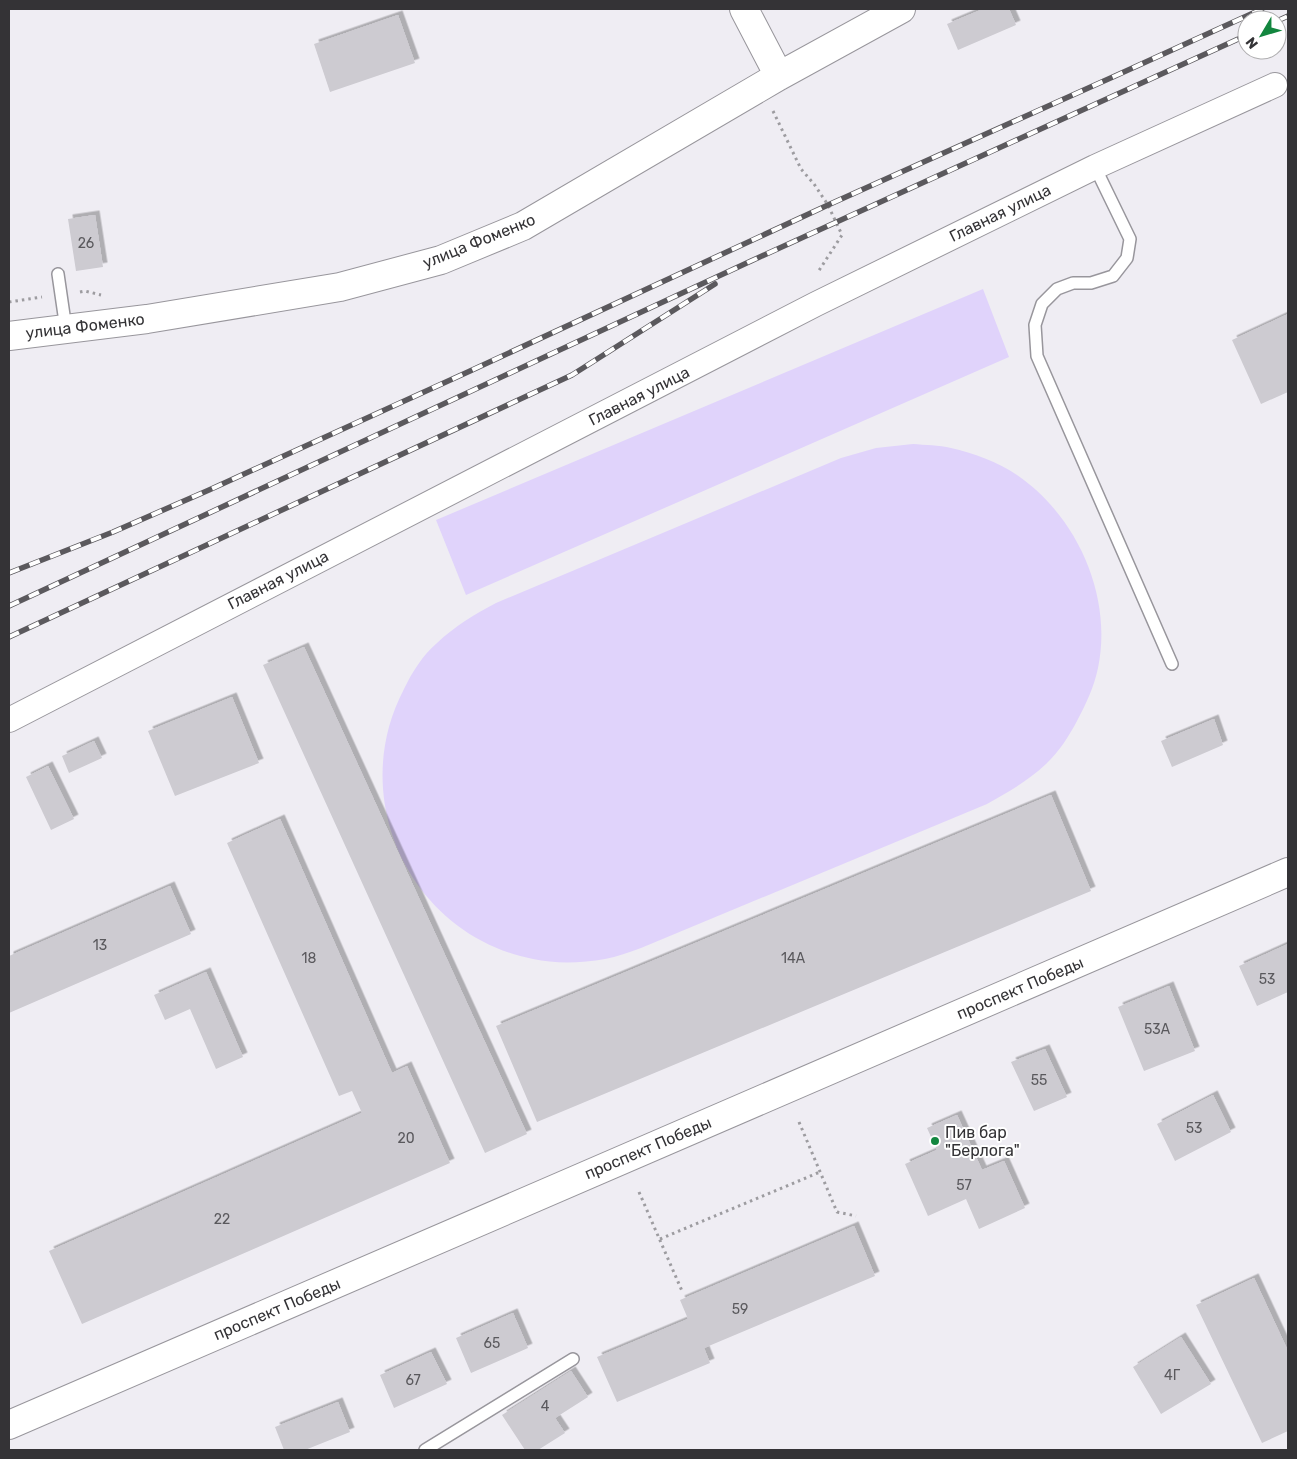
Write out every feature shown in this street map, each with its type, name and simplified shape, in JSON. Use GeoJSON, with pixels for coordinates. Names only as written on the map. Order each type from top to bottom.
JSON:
{"type":"FeatureCollection","features":[{"type":"Feature","properties":{"kind":"main road"},"geometry":{"type":"LineString","coordinates":[[744,9],[767,83]]}},
{"type":"Feature","properties":{"kind":"main road","name":"улица Фоменко"},"geometry":{"type":"LineString","coordinates":[[9,336],[147,319],[340,288],[440,260],[523,226],[767,83],[900,9]]}},
{"type":"Feature","properties":{"kind":"main road","name":"проспект Победы"},"geometry":{"type":"LineString","coordinates":[[9,1425],[1288,872]]}},
{"type":"Feature","properties":{"kind":"street","name":"Главная улица"},"geometry":{"type":"LineString","coordinates":[[9,720],[781,322],[1096,167],[1275,84]]}},
{"type":"Feature","properties":{"kind":"lane"},"geometry":{"type":"LineString","coordinates":[[1096,167],[1130,239],[1127,258],[1113,276],[1091,284],[1073,283],[1057,289],[1042,304],[1035,325],[1037,356],[1172,664]]}},
{"type":"Feature","properties":{"kind":"lane"},"geometry":{"type":"LineString","coordinates":[[58,274],[66,329]]}},
{"type":"Feature","properties":{"kind":"lane"},"geometry":{"type":"LineString","coordinates":[[425,1450],[573,1359]]}},
{"type":"Feature","properties":{"kind":"path"},"geometry":{"type":"LineString","coordinates":[[767,83],[771,108],[802,169],[828,205],[842,235],[816,276]]}},
{"type":"Feature","properties":{"kind":"path"},"geometry":{"type":"LineString","coordinates":[[9,302],[85,291],[102,296]]}},
{"type":"Feature","properties":{"kind":"path"},"geometry":{"type":"LineString","coordinates":[[799,1122],[837,1212],[856,1216]]}},
{"type":"Feature","properties":{"kind":"path"},"geometry":{"type":"LineString","coordinates":[[660,1239],[820,1172]]}},
{"type":"Feature","properties":{"kind":"path"},"geometry":{"type":"LineString","coordinates":[[639,1192],[682,1291]]}},
{"type":"Feature","properties":{"kind":"shaded area"},"geometry":{"type":"Polygon","coordinates":[[[983,289],[1009,357],[466,595],[436,520],[983,289]]]}},
{"type":"Feature","properties":{"kind":"shaded area"},"geometry":{"type":"Polygon","coordinates":[[[913,444],[942,446],[968,452],[1010,470],[1038,492],[1057,512],[1073,535],[1086,560],[1095,586],[1100,613],[1101,641],[1098,668],[1089,695],[1077,721],[1063,744],[1046,764],[1025,781],[987,804],[641,948],[610,958],[578,962],[551,962],[533,959],[490,945],[453,922],[423,892],[401,856],[387,816],[383,774],[388,731],[404,689],[418,664],[437,643],[465,621],[496,603],[841,458],[876,448],[913,444]]]}},
{"type":"Feature","properties":{"kind":"building"},"geometry":{"type":"Polygon","coordinates":[[[983,9],[1009,9],[1016,25],[958,50],[947,24],[983,9]]]}},
{"type":"Feature","properties":{"kind":"building"},"geometry":{"type":"Polygon","coordinates":[[[398,15],[415,63],[330,92],[314,44],[398,15]]]}},
{"type":"Feature","properties":{"kind":"building"},"geometry":{"type":"Polygon","coordinates":[[[95,215],[103,267],[76,271],[68,219],[95,215]]]}},
{"type":"Feature","properties":{"kind":"building"},"geometry":{"type":"Polygon","coordinates":[[[1288,314],[1288,392],[1261,404],[1232,340],[1288,314]]]}},
{"type":"Feature","properties":{"kind":"building"},"geometry":{"type":"Polygon","coordinates":[[[304,647],[527,1134],[485,1153],[263,665],[304,647]]]}},
{"type":"Feature","properties":{"kind":"building"},"geometry":{"type":"Polygon","coordinates":[[[232,697],[259,763],[175,796],[148,731],[232,697]]]}},
{"type":"Feature","properties":{"kind":"building"},"geometry":{"type":"Polygon","coordinates":[[[1214,719],[1223,745],[1172,767],[1161,741],[1214,719]]]}},
{"type":"Feature","properties":{"kind":"building"},"geometry":{"type":"Polygon","coordinates":[[[94,741],[102,758],[69,773],[62,756],[94,741]]]}},
{"type":"Feature","properties":{"kind":"building"},"geometry":{"type":"Polygon","coordinates":[[[48,766],[74,819],[51,830],[26,777],[48,766]]]}},
{"type":"Feature","properties":{"kind":"building"},"geometry":{"type":"Polygon","coordinates":[[[1051,795],[1091,891],[537,1122],[496,1026],[1051,795]]]}},
{"type":"Feature","properties":{"kind":"building"},"geometry":{"type":"Polygon","coordinates":[[[280,819],[392,1073],[407,1066],[450,1163],[82,1324],[49,1251],[362,1113],[352,1091],[339,1096],[227,843],[280,819]]]}},
{"type":"Feature","properties":{"kind":"building"},"geometry":{"type":"Polygon","coordinates":[[[170,886],[191,934],[9,1013],[9,956],[170,886]]]}},
{"type":"Feature","properties":{"kind":"building"},"geometry":{"type":"Polygon","coordinates":[[[1288,944],[1288,992],[1257,1006],[1239,966],[1288,944]]]}},
{"type":"Feature","properties":{"kind":"building"},"geometry":{"type":"Polygon","coordinates":[[[206,972],[243,1057],[216,1069],[190,1009],[165,1020],[154,995],[206,972]]]}},
{"type":"Feature","properties":{"kind":"building"},"geometry":{"type":"Polygon","coordinates":[[[1169,986],[1195,1051],[1144,1071],[1118,1007],[1169,986]]]}},
{"type":"Feature","properties":{"kind":"building"},"geometry":{"type":"Polygon","coordinates":[[[1045,1049],[1067,1097],[1034,1111],[1011,1062],[1045,1049]]]}},
{"type":"Feature","properties":{"kind":"building"},"geometry":{"type":"Polygon","coordinates":[[[1213,1095],[1231,1132],[1175,1161],[1157,1124],[1213,1095]]]}},
{"type":"Feature","properties":{"kind":"building"},"geometry":{"type":"Polygon","coordinates":[[[957,1115],[982,1170],[1004,1161],[1025,1208],[979,1229],[966,1199],[928,1216],[905,1164],[937,1150],[927,1128],[957,1115]]]}},
{"type":"Feature","properties":{"kind":"building"},"geometry":{"type":"Polygon","coordinates":[[[854,1226],[875,1276],[704,1348],[710,1363],[617,1402],[597,1357],[688,1319],[680,1300],[854,1226]]]}},
{"type":"Feature","properties":{"kind":"building"},"geometry":{"type":"Polygon","coordinates":[[[1254,1278],[1288,1351],[1288,1431],[1262,1443],[1196,1305],[1254,1278]]]}},
{"type":"Feature","properties":{"kind":"building"},"geometry":{"type":"Polygon","coordinates":[[[513,1313],[528,1348],[471,1373],[456,1338],[513,1313]]]}},
{"type":"Feature","properties":{"kind":"building"},"geometry":{"type":"Polygon","coordinates":[[[1181,1337],[1211,1384],[1161,1414],[1133,1367],[1181,1337]]]}},
{"type":"Feature","properties":{"kind":"building"},"geometry":{"type":"Polygon","coordinates":[[[431,1352],[447,1384],[394,1408],[380,1375],[431,1352]]]}},
{"type":"Feature","properties":{"kind":"building"},"geometry":{"type":"Polygon","coordinates":[[[571,1371],[588,1397],[555,1418],[565,1433],[538,1450],[525,1450],[502,1415],[571,1371]]]}},
{"type":"Feature","properties":{"kind":"building"},"geometry":{"type":"Polygon","coordinates":[[[338,1402],[350,1432],[305,1450],[284,1450],[275,1427],[338,1402]]]}},
{"type":"Feature","properties":{"kind":"railway"},"geometry":{"type":"LineString","coordinates":[[9,573],[113,532],[209,490],[828,205],[1262,9]]}},
{"type":"Feature","properties":{"kind":"railway"},"geometry":{"type":"LineString","coordinates":[[9,606],[751,261],[1237,40]]}},
{"type":"Feature","properties":{"kind":"railway"},"geometry":{"type":"LineString","coordinates":[[9,637],[572,375],[715,284]]}},
{"type":"Feature","properties":{"kind":"place","name":"Пив бар \"Берлога\""},"geometry":{"type":"Point","coordinates":[935,1141]}}]}
